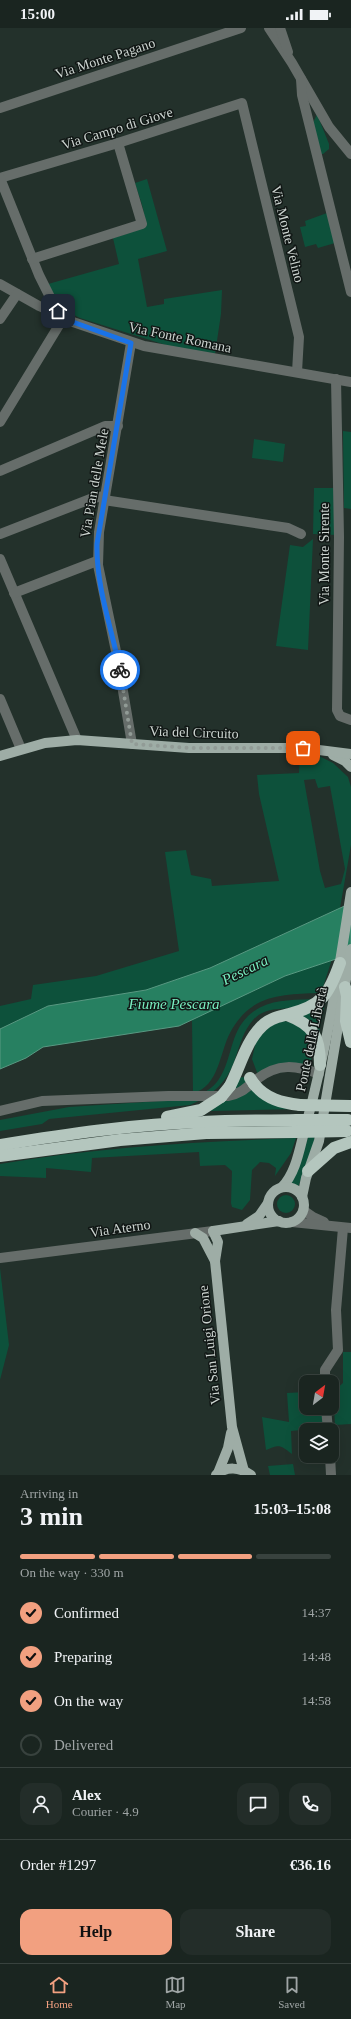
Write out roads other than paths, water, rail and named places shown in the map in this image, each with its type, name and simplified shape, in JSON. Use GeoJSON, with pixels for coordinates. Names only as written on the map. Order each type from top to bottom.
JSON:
{"type":"FeatureCollection","features":[{"type":"Feature","properties":{"kind":"highway"},"geometry":{"type":"LineString","coordinates":[[151,1126],[162,1117],[201,1110],[221,1097],[230,1086],[246,1052],[260,1028],[271,1019],[307,1008],[321,1000],[330,988],[340,963]]}},
{"type":"Feature","properties":{"kind":"highway"},"geometry":{"type":"LineString","coordinates":[[345,987],[347,996],[341,1004],[350,1040]]}},
{"type":"Feature","properties":{"kind":"highway"},"geometry":{"type":"LineString","coordinates":[[287,1015],[300,1020],[313,1031],[317,1040],[319,1069]]}},
{"type":"Feature","properties":{"kind":"highway"},"geometry":{"type":"LineString","coordinates":[[246,1052],[252,1081],[264,1094],[273,1099],[300,1105],[350,1106]]}},
{"type":"Feature","properties":{"kind":"highway"},"geometry":{"type":"LineString","coordinates":[[0,1145],[60,1135],[202,1122],[350,1129]]}},
{"type":"Feature","properties":{"kind":"highway"},"geometry":{"type":"LineString","coordinates":[[0,1156],[120,1140],[296,1126]]}},
{"type":"Feature","properties":{"kind":"highway"},"geometry":{"type":"LineString","coordinates":[[308,1171],[334,1148],[350,1129]]}},
{"type":"Feature","properties":{"kind":"main road","name":"Via del Circuito"},"geometry":{"type":"LineString","coordinates":[[0,756],[21,748],[45,743],[77,740],[189,748],[290,747],[351,754]]}},
{"type":"Feature","properties":{"kind":"main road","name":"Via del Circuito"},"geometry":{"type":"LineString","coordinates":[[316,749],[339,758],[351,767]]}},
{"type":"Feature","properties":{"kind":"main road","name":"Ponte della Libertà"},"geometry":{"type":"LineString","coordinates":[[302,1197],[304,1184],[319,1141],[341,1004],[340,963],[351,892]]}},
{"type":"Feature","properties":{"kind":"main road","name":"Ponte della Libertà"},"geometry":{"type":"LineString","coordinates":[[345,987],[351,949]]}},
{"type":"Feature","properties":{"kind":"main road","name":"Ponte della Libertà"},"geometry":{"type":"LineString","coordinates":[[282,1187],[290,1177],[296,1159],[319,1069],[341,1004]]}},
{"type":"Feature","properties":{"kind":"main road"},"geometry":{"type":"LineString","coordinates":[[282,1187],[296,1190],[302,1197],[303,1210],[300,1216],[292,1222],[278,1221],[270,1214],[268,1203],[273,1193],[282,1187]]}},
{"type":"Feature","properties":{"kind":"main road","name":"Via Aterno"},"geometry":{"type":"LineString","coordinates":[[243,1226],[259,1216],[268,1203]]}},
{"type":"Feature","properties":{"kind":"main road","name":"Via Aterno"},"geometry":{"type":"LineString","coordinates":[[213,1231],[278,1221]]}},
{"type":"Feature","properties":{"kind":"main road"},"geometry":{"type":"LineString","coordinates":[[215,1255],[230,1228]]}},
{"type":"Feature","properties":{"kind":"main road","name":"Via San Luigi Orione"},"geometry":{"type":"LineString","coordinates":[[213,1231],[208,1239],[215,1255],[232,1427],[247,1473]]}},
{"type":"Feature","properties":{"kind":"main road","name":"Via San Luigi Orione"},"geometry":{"type":"LineString","coordinates":[[195,1233],[203,1238],[215,1255]]}},
{"type":"Feature","properties":{"kind":"main road","name":"Via San Luigi Orione"},"geometry":{"type":"LineString","coordinates":[[217,1474],[228,1448],[232,1427]]}},
{"type":"Feature","properties":{"kind":"main road"},"geometry":{"type":"LineString","coordinates":[[217,1474],[231,1469],[247,1473]]}},
{"type":"Feature","properties":{"kind":"street","name":"Via Monte Pagano"},"geometry":{"type":"LineString","coordinates":[[0,108],[241,28]]}},
{"type":"Feature","properties":{"kind":"street"},"geometry":{"type":"LineString","coordinates":[[269,28],[292,63],[329,127],[351,154]]}},
{"type":"Feature","properties":{"kind":"street"},"geometry":{"type":"LineString","coordinates":[[280,28],[292,63]]}},
{"type":"Feature","properties":{"kind":"street"},"geometry":{"type":"LineString","coordinates":[[301,79],[302,95],[351,292]]}},
{"type":"Feature","properties":{"kind":"street","name":"Via Campo di Giove"},"geometry":{"type":"LineString","coordinates":[[0,178],[118,144],[242,103]]}},
{"type":"Feature","properties":{"kind":"street","name":"Via Monte Velino"},"geometry":{"type":"LineString","coordinates":[[242,103],[299,337],[297,372]]}},
{"type":"Feature","properties":{"kind":"street"},"geometry":{"type":"LineString","coordinates":[[32,259],[142,224],[118,144]]}},
{"type":"Feature","properties":{"kind":"street","name":"Via Fonte Romana"},"geometry":{"type":"LineString","coordinates":[[0,178],[32,259],[52,302],[62,316],[78,325],[131,343],[178,353],[351,382]]}},
{"type":"Feature","properties":{"kind":"street"},"geometry":{"type":"LineString","coordinates":[[0,284],[39,306],[62,316],[0,422]]}},
{"type":"Feature","properties":{"kind":"street"},"geometry":{"type":"LineString","coordinates":[[0,319],[17,294]]}},
{"type":"Feature","properties":{"kind":"street"},"geometry":{"type":"LineString","coordinates":[[39,306],[44,306],[52,302]]}},
{"type":"Feature","properties":{"kind":"street","name":"Via Pian delle Mele"},"geometry":{"type":"LineString","coordinates":[[131,343],[98,538],[97,561],[117,656],[132,744]]}},
{"type":"Feature","properties":{"kind":"street","name":"Via Monte Sirente"},"geometry":{"type":"LineString","coordinates":[[336,379],[339,537],[337,710],[340,716],[351,720]]}},
{"type":"Feature","properties":{"kind":"street"},"geometry":{"type":"LineString","coordinates":[[1,469],[105,426],[118,426]]}},
{"type":"Feature","properties":{"kind":"street"},"geometry":{"type":"LineString","coordinates":[[0,534],[96,497],[288,528],[301,534]]}},
{"type":"Feature","properties":{"kind":"street"},"geometry":{"type":"LineString","coordinates":[[0,560],[77,740]]}},
{"type":"Feature","properties":{"kind":"street"},"geometry":{"type":"LineString","coordinates":[[14,593],[97,561]]}},
{"type":"Feature","properties":{"kind":"street"},"geometry":{"type":"LineString","coordinates":[[0,699],[21,748]]}},
{"type":"Feature","properties":{"kind":"street"},"geometry":{"type":"LineString","coordinates":[[0,1111],[42,1101],[237,1095],[263,1075],[279,1068],[298,1066],[319,1069]]}},
{"type":"Feature","properties":{"kind":"street"},"geometry":{"type":"LineString","coordinates":[[303,1210],[313,1218],[344,1228]]}},
{"type":"Feature","properties":{"kind":"street"},"geometry":{"type":"LineString","coordinates":[[292,1222],[344,1228]]}},
{"type":"Feature","properties":{"kind":"street"},"geometry":{"type":"LineString","coordinates":[[325,1375],[325,1370],[338,1350],[336,1310],[344,1228]]}},
{"type":"Feature","properties":{"kind":"street","name":"Via Aterno"},"geometry":{"type":"LineString","coordinates":[[0,1258],[213,1231]]}},
{"type":"Feature","properties":{"kind":"street"},"geometry":{"type":"LineString","coordinates":[[330,1463],[331,1475]]}},
{"type":"Feature","properties":{"kind":"water","name":"Fiume Pescara"},"geometry":{"type":"Polygon","coordinates":[[[351,903],[351,954],[285,976],[179,1026],[43,1047],[26,1058],[0,1069],[0,1029],[48,1006],[146,990],[210,968],[351,903]]]}},
{"type":"Feature","properties":{"kind":"water label","name":"Pescara"},"geometry":{"type":"Point","coordinates":[245,970]}}]}
